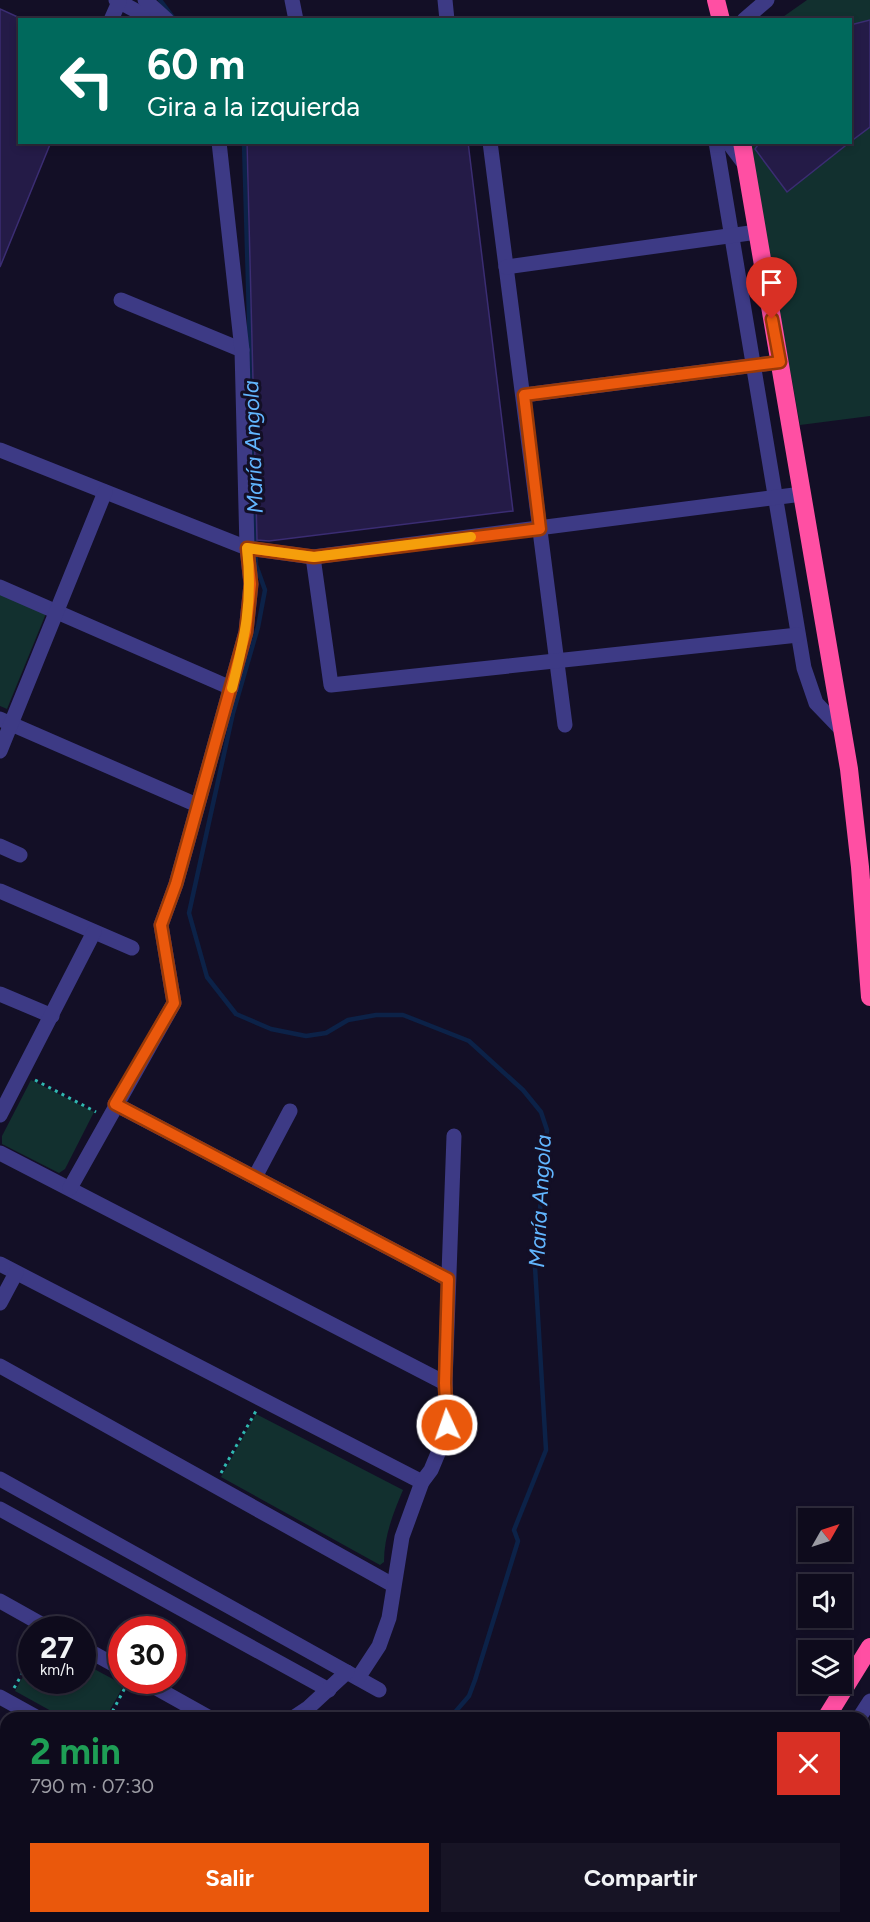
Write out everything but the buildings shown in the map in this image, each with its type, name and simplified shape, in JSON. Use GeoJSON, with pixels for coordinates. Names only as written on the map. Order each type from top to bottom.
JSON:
{"type":"FeatureCollection","features":[{"type":"Feature","properties":{"kind":"highway"},"geometry":{"type":"LineString","coordinates":[[716,0],[720,18]]}},
{"type":"Feature","properties":{"kind":"highway"},"geometry":{"type":"LineString","coordinates":[[742,144],[855,814],[870,997]]}},
{"type":"Feature","properties":{"kind":"highway"},"geometry":{"type":"LineString","coordinates":[[830,1712],[870,1647]]}},
{"type":"Feature","properties":{"kind":"street"},"geometry":{"type":"LineString","coordinates":[[145,0],[165,18]]}},
{"type":"Feature","properties":{"kind":"street"},"geometry":{"type":"LineString","coordinates":[[292,0],[296,18]]}},
{"type":"Feature","properties":{"kind":"street"},"geometry":{"type":"LineString","coordinates":[[445,0],[447,18]]}},
{"type":"Feature","properties":{"kind":"street"},"geometry":{"type":"LineString","coordinates":[[746,18],[767,0]]}},
{"type":"Feature","properties":{"kind":"street"},"geometry":{"type":"LineString","coordinates":[[112,18],[118,1],[149,18]]}},
{"type":"Feature","properties":{"kind":"street"},"geometry":{"type":"LineString","coordinates":[[70,1188],[111,1111],[174,1003],[161,925],[176,884],[246,632],[253,549],[242,350],[219,144]]}},
{"type":"Feature","properties":{"kind":"street"},"geometry":{"type":"LineString","coordinates":[[490,144],[565,725]]}},
{"type":"Feature","properties":{"kind":"street"},"geometry":{"type":"LineString","coordinates":[[716,144],[804,668],[816,703],[842,730]]}},
{"type":"Feature","properties":{"kind":"street"},"geometry":{"type":"LineString","coordinates":[[730,144],[746,166]]}},
{"type":"Feature","properties":{"kind":"street"},"geometry":{"type":"LineString","coordinates":[[506,267],[757,232]]}},
{"type":"Feature","properties":{"kind":"street"},"geometry":{"type":"LineString","coordinates":[[121,300],[242,350]]}},
{"type":"Feature","properties":{"kind":"street"},"geometry":{"type":"LineString","coordinates":[[524,395],[780,362]]}},
{"type":"Feature","properties":{"kind":"street"},"geometry":{"type":"LineString","coordinates":[[0,450],[253,549],[314,557],[802,494]]}},
{"type":"Feature","properties":{"kind":"street"},"geometry":{"type":"LineString","coordinates":[[0,751],[6,721],[56,613],[105,492]]}},
{"type":"Feature","properties":{"kind":"street"},"geometry":{"type":"LineString","coordinates":[[314,557],[331,685],[556,659],[798,635]]}},
{"type":"Feature","properties":{"kind":"street"},"geometry":{"type":"LineString","coordinates":[[0,587],[231,688]]}},
{"type":"Feature","properties":{"kind":"street"},"geometry":{"type":"LineString","coordinates":[[6,721],[197,805]]}},
{"type":"Feature","properties":{"kind":"street"},"geometry":{"type":"LineString","coordinates":[[0,846],[20,855]]}},
{"type":"Feature","properties":{"kind":"street"},"geometry":{"type":"LineString","coordinates":[[0,891],[132,948]]}},
{"type":"Feature","properties":{"kind":"street"},"geometry":{"type":"LineString","coordinates":[[0,1115],[94,932]]}},
{"type":"Feature","properties":{"kind":"street"},"geometry":{"type":"LineString","coordinates":[[0,994],[52,1016]]}},
{"type":"Feature","properties":{"kind":"street"},"geometry":{"type":"LineString","coordinates":[[111,1111],[255,1177],[448,1279]]}},
{"type":"Feature","properties":{"kind":"street"},"geometry":{"type":"LineString","coordinates":[[255,1177],[290,1111]]}},
{"type":"Feature","properties":{"kind":"street"},"geometry":{"type":"LineString","coordinates":[[301,1712],[353,1675],[379,1646],[389,1618],[402,1537],[422,1482],[431,1470],[447,1425],[445,1383],[454,1136]]}},
{"type":"Feature","properties":{"kind":"street"},"geometry":{"type":"LineString","coordinates":[[0,1153],[445,1383]]}},
{"type":"Feature","properties":{"kind":"street"},"geometry":{"type":"LineString","coordinates":[[0,1264],[422,1482]]}},
{"type":"Feature","properties":{"kind":"street"},"geometry":{"type":"LineString","coordinates":[[0,1304],[16,1273]]}},
{"type":"Feature","properties":{"kind":"street"},"geometry":{"type":"LineString","coordinates":[[0,1366],[393,1585]]}},
{"type":"Feature","properties":{"kind":"street"},"geometry":{"type":"LineString","coordinates":[[0,1479],[379,1690]]}},
{"type":"Feature","properties":{"kind":"street"},"geometry":{"type":"LineString","coordinates":[[0,1509],[329,1690]]}},
{"type":"Feature","properties":{"kind":"street"},"geometry":{"type":"LineString","coordinates":[[0,1601],[27,1616]]}},
{"type":"Feature","properties":{"kind":"street"},"geometry":{"type":"LineString","coordinates":[[167,1694],[199,1712]]}},
{"type":"Feature","properties":{"kind":"street"},"geometry":{"type":"LineString","coordinates":[[3,1699],[27,1712]]}},
{"type":"Feature","properties":{"kind":"path"},"geometry":{"type":"LineString","coordinates":[[23,1074],[111,1111]]}},
{"type":"Feature","properties":{"kind":"path"},"geometry":{"type":"LineString","coordinates":[[214,1485],[262,1399]]}},
{"type":"Feature","properties":{"kind":"path"},"geometry":{"type":"LineString","coordinates":[[3,1699],[18,1677]]}},
{"type":"Feature","properties":{"kind":"path"},"geometry":{"type":"LineString","coordinates":[[112,1712],[122,1694]]}},
{"type":"Feature","properties":{"kind":"green space"},"geometry":{"type":"Polygon","coordinates":[[[807,0],[870,0],[870,416],[800,425],[749,144],[852,144],[852,18],[781,18],[807,0]]]}},
{"type":"Feature","properties":{"kind":"green space"},"geometry":{"type":"Polygon","coordinates":[[[0,591],[47,611],[7,709],[0,706],[0,591]]]}},
{"type":"Feature","properties":{"kind":"green space"},"geometry":{"type":"Polygon","coordinates":[[[31,1080],[94,1112],[65,1169],[59,1173],[2,1144],[2,1136],[31,1080]]]}},
{"type":"Feature","properties":{"kind":"green space"},"geometry":{"type":"Polygon","coordinates":[[[256,1414],[403,1490],[387,1534],[384,1562],[380,1565],[221,1477],[256,1414]]]}},
{"type":"Feature","properties":{"kind":"green space"},"geometry":{"type":"Polygon","coordinates":[[[96,1670],[108,1676],[108,1694],[119,1694],[109,1712],[53,1712],[20,1694],[96,1694],[96,1670]]]}},
{"type":"Feature","properties":{"kind":"waterway","name":"María Angola"},"geometry":{"type":"LineString","coordinates":[[160,0],[174,18]]}},
{"type":"Feature","properties":{"kind":"waterway","name":"María Angola"},"geometry":{"type":"LineString","coordinates":[[244,144],[256,565],[265,590],[258,627],[233,713],[189,913],[207,977],[236,1014],[271,1029],[306,1036],[326,1033],[348,1020],[376,1015],[403,1015],[469,1041],[523,1090],[541,1112],[547,1130],[535,1267],[546,1450],[514,1530],[518,1541],[475,1680],[469,1696],[455,1712]]}},
{"type":"Feature","properties":{"kind":"slow traffic"},"geometry":{"type":"LineString","coordinates":[[232,688],[246,632],[251,584],[247,548],[314,557],[471,537]]}},
{"type":"Feature","properties":{"kind":"route"},"geometry":{"type":"LineString","coordinates":[[447,1425],[445,1383],[448,1279],[115,1104],[174,1003],[161,925],[176,884],[246,632],[251,584],[247,548],[314,557],[540,529],[524,395],[780,362],[772,319]]}}]}
